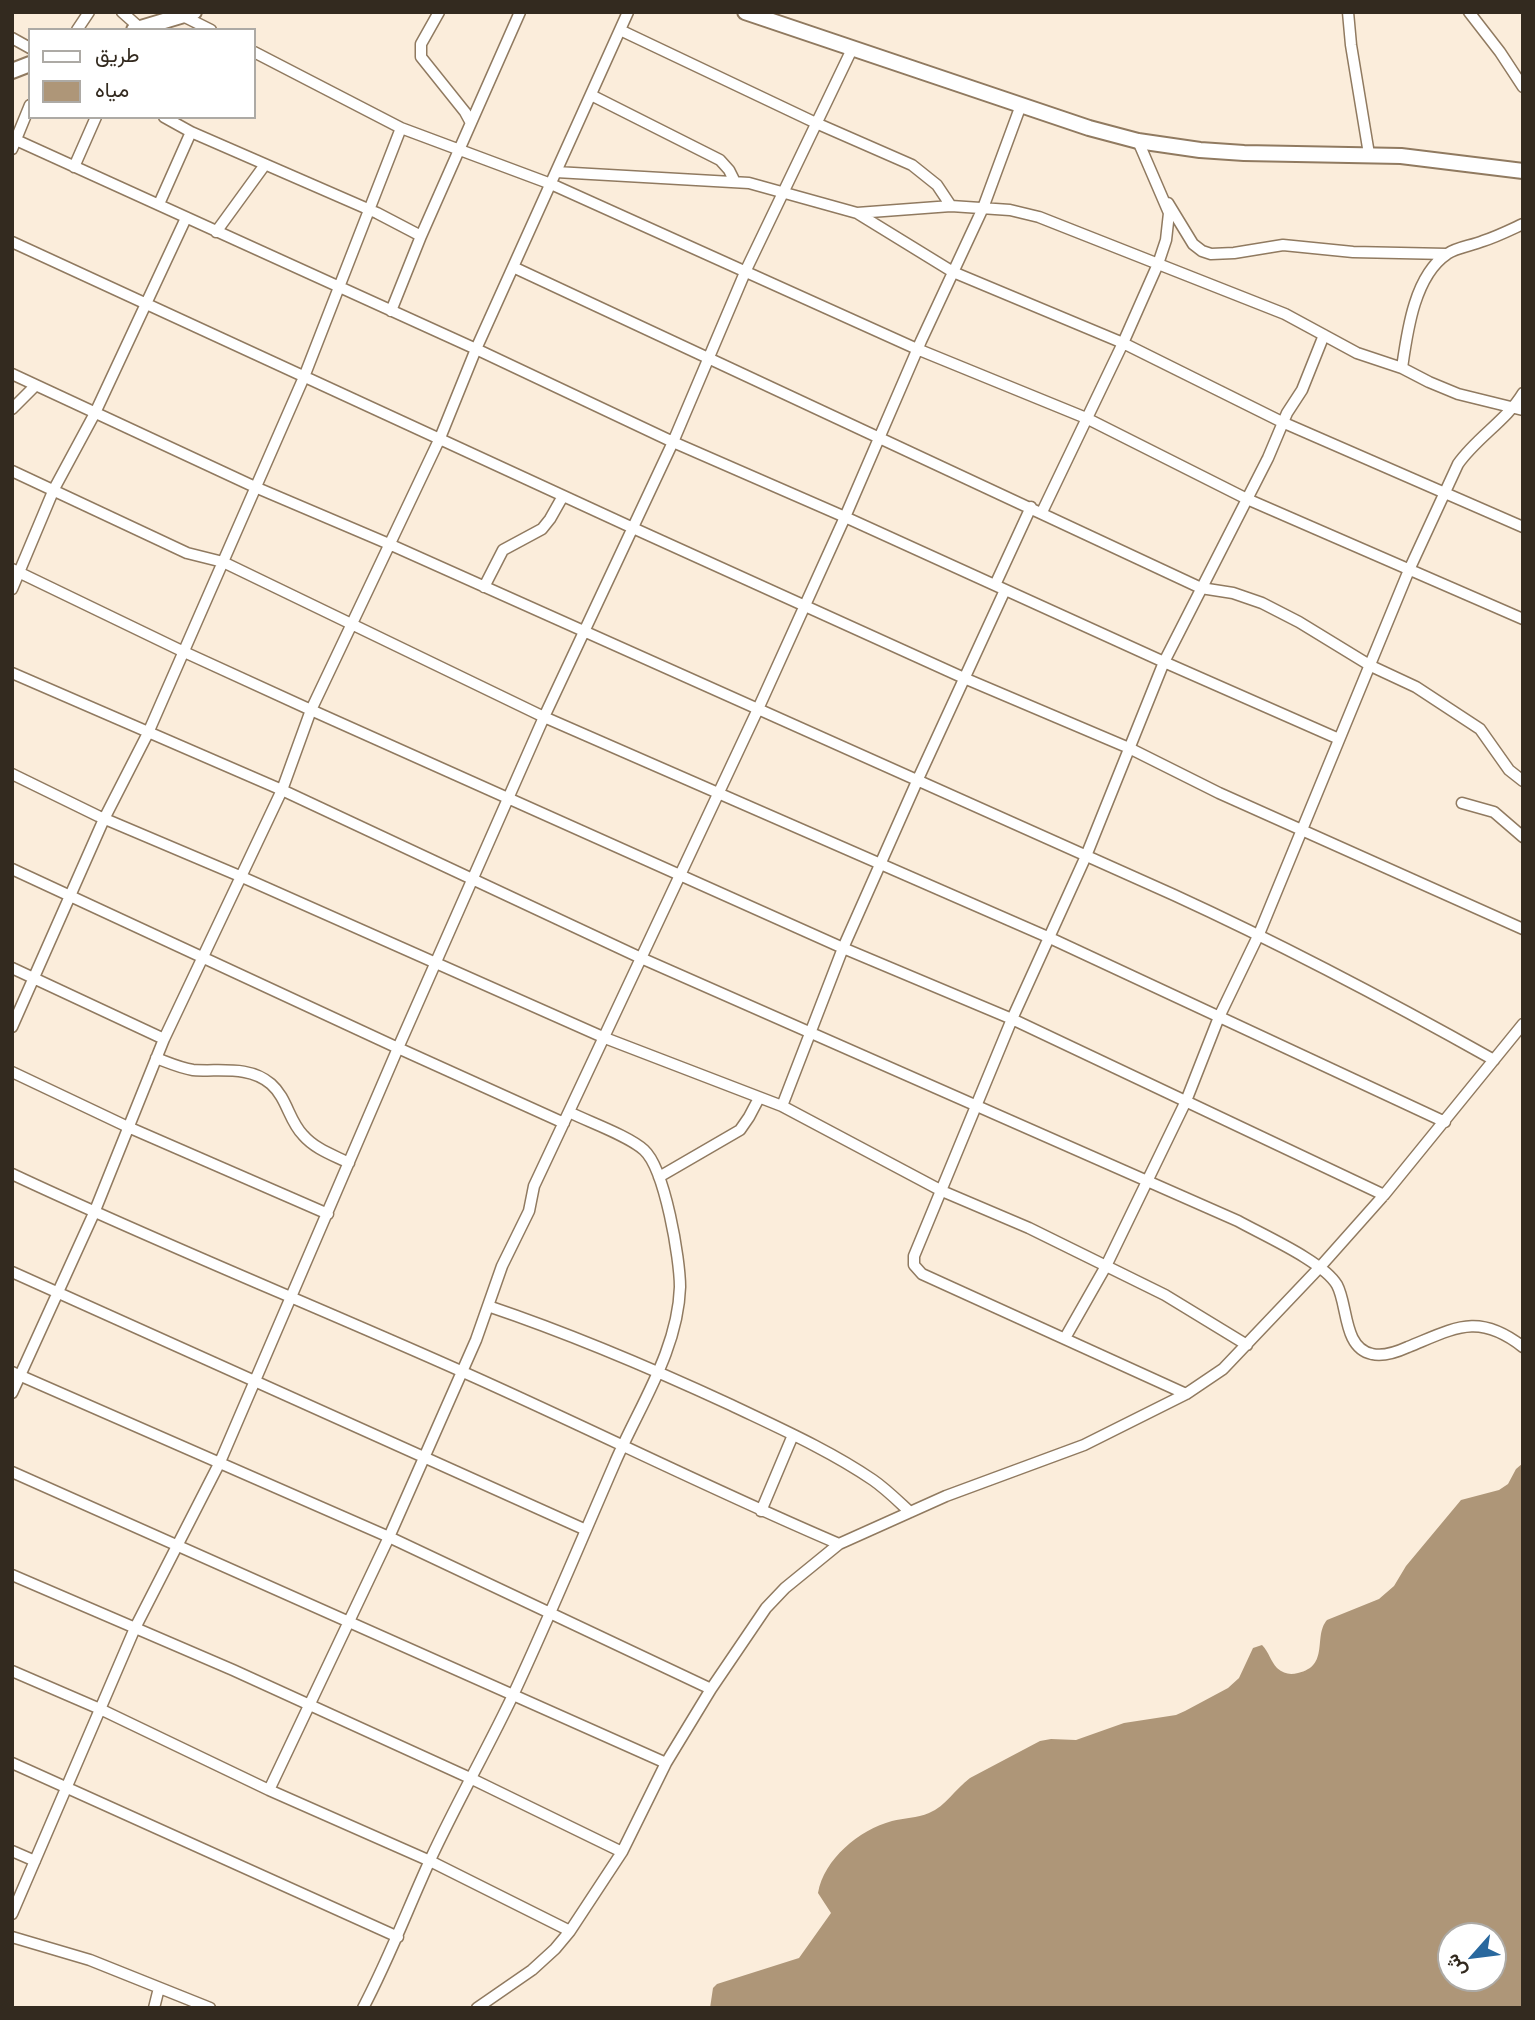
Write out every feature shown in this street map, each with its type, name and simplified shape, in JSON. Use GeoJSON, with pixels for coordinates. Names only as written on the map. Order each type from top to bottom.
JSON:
{"type":"FeatureCollection","features":[{"type":"Feature","properties":{"kind":"main road"},"geometry":{"type":"LineString","coordinates":[[745,12],[1089,128],[1138,141],[1244,153],[1368,154],[1523,171]]}},
{"type":"Feature","properties":{"kind":"main road"},"geometry":{"type":"LineString","coordinates":[[140,28],[188,14]]}},
{"type":"Feature","properties":{"kind":"street"},"geometry":{"type":"LineString","coordinates":[[78,28],[89,12]]}},
{"type":"Feature","properties":{"kind":"street"},"geometry":{"type":"LineString","coordinates":[[122,12],[136,28]]}},
{"type":"Feature","properties":{"kind":"street"},"geometry":{"type":"LineString","coordinates":[[439,12],[421,44],[421,57],[471,122]]}},
{"type":"Feature","properties":{"kind":"street"},"geometry":{"type":"LineString","coordinates":[[391,311],[421,236],[520,12]]}},
{"type":"Feature","properties":{"kind":"street"},"geometry":{"type":"LineString","coordinates":[[12,1393],[16,1373],[58,1293],[94,1213],[164,1039],[282,790],[311,710],[440,438],[476,349],[628,12]]}},
{"type":"Feature","properties":{"kind":"street"},"geometry":{"type":"LineString","coordinates":[[1348,12],[1350,46],[1368,154]]}},
{"type":"Feature","properties":{"kind":"street"},"geometry":{"type":"LineString","coordinates":[[1469,12],[1523,87]]}},
{"type":"Feature","properties":{"kind":"street"},"geometry":{"type":"LineString","coordinates":[[188,14],[208,28]]}},
{"type":"Feature","properties":{"kind":"street"},"geometry":{"type":"LineString","coordinates":[[620,30],[923,172],[937,185],[951,206]]}},
{"type":"Feature","properties":{"kind":"street"},"geometry":{"type":"LineString","coordinates":[[12,38],[28,47]]}},
{"type":"Feature","properties":{"kind":"street"},"geometry":{"type":"LineString","coordinates":[[12,1914],[135,1629],[220,1462],[256,1381],[398,1048],[544,717],[673,442],[746,270],[853,47]]}},
{"type":"Feature","properties":{"kind":"street"},"geometry":{"type":"LineString","coordinates":[[256,53],[401,128],[551,184],[917,349],[1086,418],[1247,499],[1523,619]]}},
{"type":"Feature","properties":{"kind":"street"},"geometry":{"type":"LineString","coordinates":[[591,96],[720,160],[735,182]]}},
{"type":"Feature","properties":{"kind":"street"},"geometry":{"type":"LineString","coordinates":[[269,1790],[350,1622],[424,1458],[502,1266],[529,1211],[534,1186],[758,709],[917,349],[983,208],[1021,105]]}},
{"type":"Feature","properties":{"kind":"street"},"geometry":{"type":"LineString","coordinates":[[28,109],[14,144],[159,204],[673,442],[1339,739]]}},
{"type":"Feature","properties":{"kind":"street"},"geometry":{"type":"LineString","coordinates":[[74,167],[95,119]]}},
{"type":"Feature","properties":{"kind":"street"},"geometry":{"type":"LineString","coordinates":[[168,119],[264,166],[368,209],[421,236]]}},
{"type":"Feature","properties":{"kind":"street"},"geometry":{"type":"LineString","coordinates":[[12,1027],[104,819],[148,733],[304,377],[401,128]]}},
{"type":"Feature","properties":{"kind":"street"},"geometry":{"type":"LineString","coordinates":[[159,204],[191,132]]}},
{"type":"Feature","properties":{"kind":"street"},"geometry":{"type":"LineString","coordinates":[[1042,512],[1123,343],[1158,264],[1168,228],[1169,213],[1164,197],[1138,141]]}},
{"type":"Feature","properties":{"kind":"street"},"geometry":{"type":"LineString","coordinates":[[216,232],[264,166]]}},
{"type":"Feature","properties":{"kind":"street"},"geometry":{"type":"LineString","coordinates":[[556,172],[735,182],[783,192],[857,214],[953,272],[1123,343],[1282,422],[1523,527]]}},
{"type":"Feature","properties":{"kind":"street"},"geometry":{"type":"LineString","coordinates":[[1164,197],[1194,244],[1211,254],[1283,245],[1353,252],[1447,254],[1523,224]]}},
{"type":"Feature","properties":{"kind":"street"},"geometry":{"type":"LineString","coordinates":[[857,214],[951,206],[1010,210],[1039,216],[1285,314],[1357,353],[1402,368],[1458,394],[1518,410]]}},
{"type":"Feature","properties":{"kind":"street"},"geometry":{"type":"LineString","coordinates":[[12,589],[15,571],[54,489],[95,413],[186,218]]}},
{"type":"Feature","properties":{"kind":"street"},"geometry":{"type":"LineString","coordinates":[[12,242],[563,496],[964,678],[1129,748],[1302,830],[1523,929]]}},
{"type":"Feature","properties":{"kind":"street"},"geometry":{"type":"LineString","coordinates":[[1402,368],[1413,306],[1432,271],[1447,254]]}},
{"type":"Feature","properties":{"kind":"street"},"geometry":{"type":"LineString","coordinates":[[513,267],[1201,587],[1233,593],[1262,603],[1371,666],[1416,687],[1480,729],[1510,770],[1523,781]]}},
{"type":"Feature","properties":{"kind":"street"},"geometry":{"type":"LineString","coordinates":[[1186,1394],[922,1274],[914,1265],[914,1256],[1012,1019],[1086,856],[1164,662],[1268,458],[1282,422],[1302,390],[1324,335]]}},
{"type":"Feature","properties":{"kind":"street"},"geometry":{"type":"LineString","coordinates":[[12,374],[255,487],[918,779],[1259,934],[1494,1060]]}},
{"type":"Feature","properties":{"kind":"street"},"geometry":{"type":"LineString","coordinates":[[12,410],[35,386]]}},
{"type":"Feature","properties":{"kind":"street"},"geometry":{"type":"LineString","coordinates":[[1065,1338],[1106,1266],[1186,1101],[1219,1017],[1259,934],[1409,570],[1445,493],[1466,453],[1518,410],[1523,393]]}},
{"type":"Feature","properties":{"kind":"street"},"geometry":{"type":"LineString","coordinates":[[12,471],[187,553],[223,562],[544,717],[1050,938],[1445,1122]]}},
{"type":"Feature","properties":{"kind":"street"},"geometry":{"type":"LineString","coordinates":[[484,587],[503,550],[542,529],[563,496]]}},
{"type":"Feature","properties":{"kind":"street"},"geometry":{"type":"LineString","coordinates":[[995,585],[1031,508]]}},
{"type":"Feature","properties":{"kind":"street"},"geometry":{"type":"LineString","coordinates":[[15,571],[311,710],[844,948],[1012,1019],[1384,1195]]}},
{"type":"Feature","properties":{"kind":"street"},"geometry":{"type":"LineString","coordinates":[[782,1106],[844,948],[1005,590]]}},
{"type":"Feature","properties":{"kind":"street"},"geometry":{"type":"LineString","coordinates":[[12,673],[282,790],[641,958],[1238,1221],[1320,1267],[1336,1284],[1342,1296],[1350,1334],[1364,1351],[1372,1354],[1395,1353],[1456,1328],[1473,1326],[1500,1331],[1523,1347]]}},
{"type":"Feature","properties":{"kind":"street"},"geometry":{"type":"LineString","coordinates":[[12,774],[104,819],[242,877],[605,1038],[782,1106],[942,1191],[1029,1228],[1165,1295],[1247,1345]]}},
{"type":"Feature","properties":{"kind":"street"},"geometry":{"type":"LineString","coordinates":[[1462,803],[1494,812],[1523,837]]}},
{"type":"Feature","properties":{"kind":"street"},"geometry":{"type":"LineString","coordinates":[[12,869],[564,1122]]}},
{"type":"Feature","properties":{"kind":"street"},"geometry":{"type":"LineString","coordinates":[[12,968],[164,1039]]}},
{"type":"Feature","properties":{"kind":"street"},"geometry":{"type":"LineString","coordinates":[[477,2008],[532,1970],[570,1931],[622,1852],[666,1763],[711,1689],[766,1608],[806,1569],[839,1544],[910,1512],[1084,1445],[1186,1394],[1223,1368],[1320,1267],[1384,1195],[1523,1024]]}},
{"type":"Feature","properties":{"kind":"street"},"geometry":{"type":"LineString","coordinates":[[156,1058],[191,1070],[233,1069],[260,1077],[271,1084],[282,1098],[301,1134],[317,1147],[349,1163]]}},
{"type":"Feature","properties":{"kind":"street"},"geometry":{"type":"LineString","coordinates":[[12,1072],[128,1127],[328,1214]]}},
{"type":"Feature","properties":{"kind":"street"},"geometry":{"type":"LineString","coordinates":[[659,1177],[740,1130],[759,1098]]}},
{"type":"Feature","properties":{"kind":"street"},"geometry":{"type":"LineString","coordinates":[[363,2008],[398,1937],[430,1861],[513,1696],[623,1444],[659,1371],[677,1315],[680,1285],[676,1244],[659,1177],[643,1149],[569,1112]]}},
{"type":"Feature","properties":{"kind":"street"},"geometry":{"type":"LineString","coordinates":[[12,1174],[94,1213],[461,1371],[623,1444],[761,1511],[839,1544]]}},
{"type":"Feature","properties":{"kind":"street"},"geometry":{"type":"LineString","coordinates":[[12,1272],[586,1530]]}},
{"type":"Feature","properties":{"kind":"street"},"geometry":{"type":"LineString","coordinates":[[488,1306],[544,1325],[659,1371],[793,1435],[875,1482],[910,1512]]}},
{"type":"Feature","properties":{"kind":"street"},"geometry":{"type":"LineString","coordinates":[[16,1373],[389,1537],[711,1689]]}},
{"type":"Feature","properties":{"kind":"street"},"geometry":{"type":"LineString","coordinates":[[761,1511],[793,1435]]}},
{"type":"Feature","properties":{"kind":"street"},"geometry":{"type":"LineString","coordinates":[[12,1472],[265,1587],[350,1622],[666,1763]]}},
{"type":"Feature","properties":{"kind":"street"},"geometry":{"type":"LineString","coordinates":[[12,1575],[309,1704],[622,1852]]}},
{"type":"Feature","properties":{"kind":"street"},"geometry":{"type":"LineString","coordinates":[[12,1671],[430,1861],[570,1931]]}},
{"type":"Feature","properties":{"kind":"street"},"geometry":{"type":"LineString","coordinates":[[12,1763],[398,1937]]}},
{"type":"Feature","properties":{"kind":"street"},"geometry":{"type":"LineString","coordinates":[[12,1851],[35,1861]]}},
{"type":"Feature","properties":{"kind":"street"},"geometry":{"type":"LineString","coordinates":[[12,1937],[90,1961],[210,2008]]}},
{"type":"Feature","properties":{"kind":"street"},"geometry":{"type":"LineString","coordinates":[[154,2008],[159,1987]]}},
{"type":"Feature","properties":{"kind":"water"},"geometry":{"type":"Polygon","coordinates":[[[1523,1463],[1523,2008],[710,2008],[713,1988],[717,1984],[799,1958],[831,1913],[818,1893],[827,1869],[845,1848],[867,1831],[892,1821],[935,1810],[970,1778],[1040,1741],[1076,1740],[1124,1723],[1176,1715],[1185,1711],[1228,1688],[1239,1678],[1253,1648],[1262,1645],[1275,1666],[1285,1673],[1295,1674],[1308,1669],[1318,1657],[1321,1634],[1327,1620],[1379,1599],[1394,1586],[1406,1566],[1461,1500],[1499,1490],[1508,1484],[1516,1469],[1523,1463]]]}}]}
